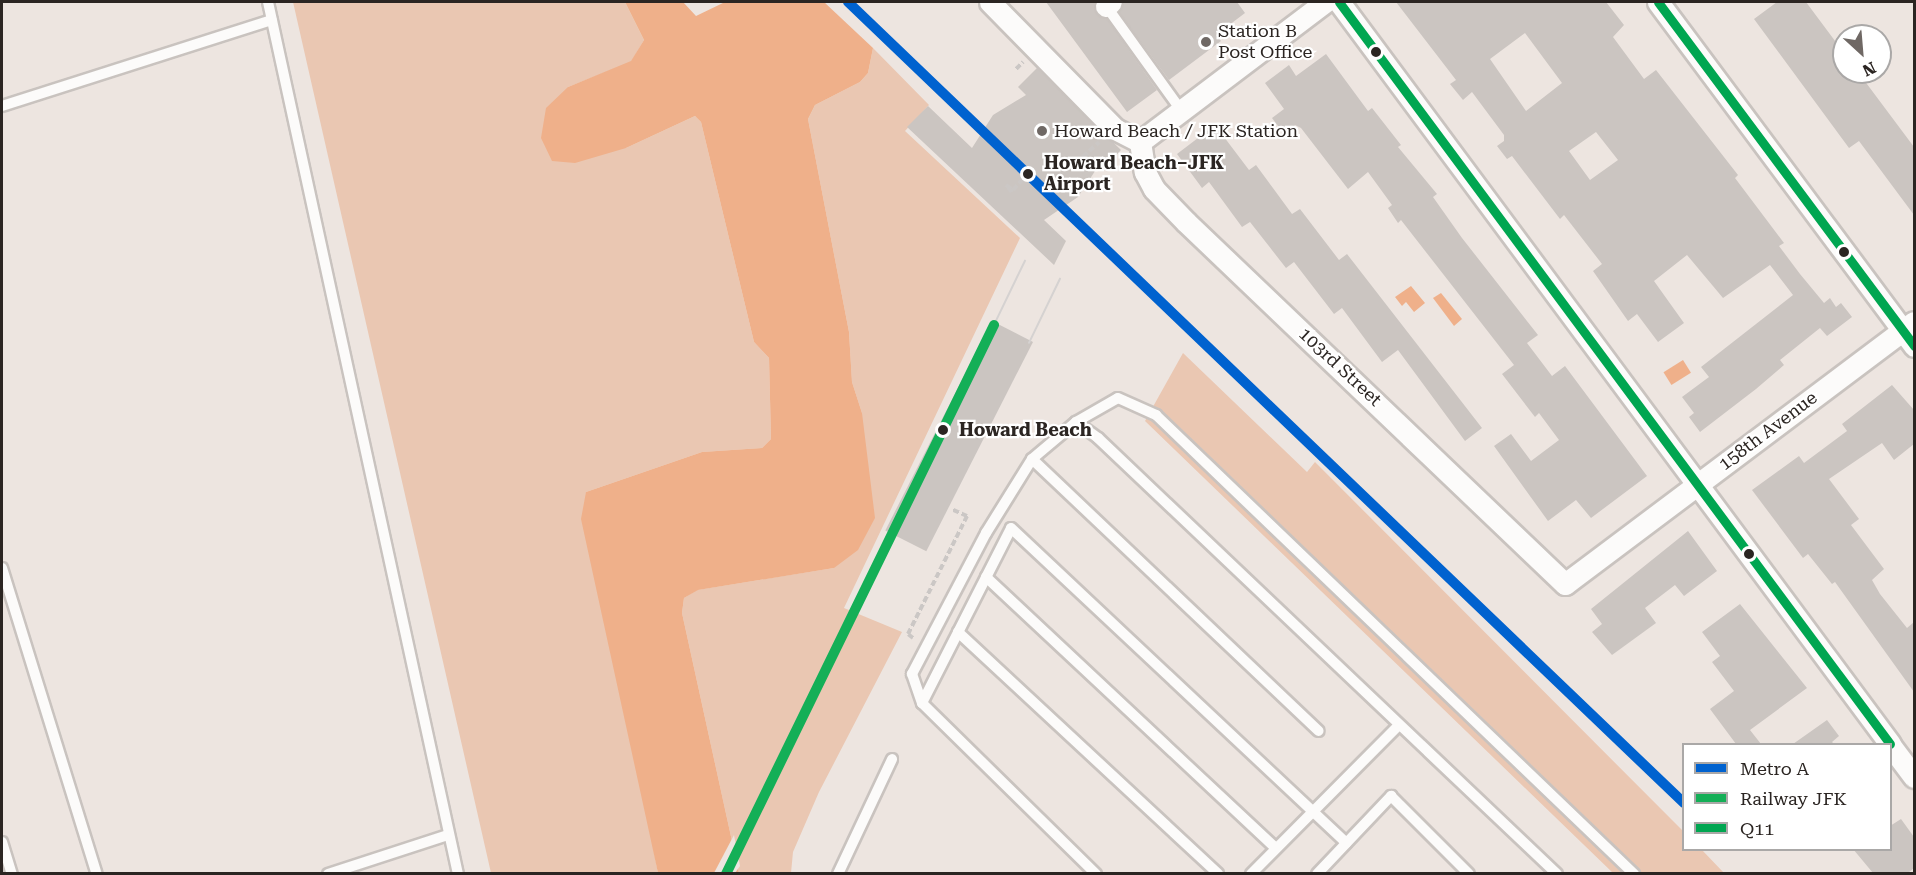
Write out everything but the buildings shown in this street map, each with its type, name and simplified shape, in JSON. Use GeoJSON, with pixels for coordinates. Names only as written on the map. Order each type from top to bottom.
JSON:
{"type":"FeatureCollection","features":[{"type":"Feature","properties":{"kind":"street"},"geometry":{"type":"LineString","coordinates":[[990,2],[1115,129],[1142,140],[1325,2]]}},
{"type":"Feature","properties":{"kind":"street"},"geometry":{"type":"LineString","coordinates":[[1339,2],[1699,484],[1889,743]]}},
{"type":"Feature","properties":{"kind":"street"},"geometry":{"type":"LineString","coordinates":[[1658,2],[1911,333]]}},
{"type":"Feature","properties":{"kind":"street","name":"103rd Street"},"geometry":{"type":"LineString","coordinates":[[1142,140],[1141,160],[1154,189],[1565,584]]}},
{"type":"Feature","properties":{"kind":"street","name":"158th Avenue"},"geometry":{"type":"LineString","coordinates":[[1565,584],[1699,484],[1911,333]]}},
{"type":"Feature","properties":{"kind":"street"},"geometry":{"type":"LineString","coordinates":[[1892,748],[1914,777]]}},
{"type":"Feature","properties":{"kind":"lane"},"geometry":{"type":"LineString","coordinates":[[268,2],[458,873]]}},
{"type":"Feature","properties":{"kind":"lane"},"geometry":{"type":"LineString","coordinates":[[1107,3],[1181,110]]}},
{"type":"Feature","properties":{"kind":"lane"},"geometry":{"type":"LineString","coordinates":[[2,106],[272,20]]}},
{"type":"Feature","properties":{"kind":"lane"},"geometry":{"type":"LineString","coordinates":[[1096,873],[922,703],[912,674],[986,533],[1032,459],[1076,422],[1118,398],[1155,415],[1634,873]]}},
{"type":"Feature","properties":{"kind":"lane"},"geometry":{"type":"LineString","coordinates":[[1076,422],[1098,438],[1557,873]]}},
{"type":"Feature","properties":{"kind":"lane"},"geometry":{"type":"LineString","coordinates":[[1032,459],[1319,731]]}},
{"type":"Feature","properties":{"kind":"lane"},"geometry":{"type":"LineString","coordinates":[[922,703],[1011,528],[1346,843]]}},
{"type":"Feature","properties":{"kind":"lane"},"geometry":{"type":"LineString","coordinates":[[2,568],[97,873]]}},
{"type":"Feature","properties":{"kind":"lane"},"geometry":{"type":"LineString","coordinates":[[986,577],[1276,848]]}},
{"type":"Feature","properties":{"kind":"lane"},"geometry":{"type":"LineString","coordinates":[[958,632],[1218,873]]}},
{"type":"Feature","properties":{"kind":"lane"},"geometry":{"type":"LineString","coordinates":[[1251,873],[1399,725]]}},
{"type":"Feature","properties":{"kind":"lane"},"geometry":{"type":"LineString","coordinates":[[838,873],[892,759]]}},
{"type":"Feature","properties":{"kind":"lane"},"geometry":{"type":"LineString","coordinates":[[1317,873],[1391,796],[1469,873]]}},
{"type":"Feature","properties":{"kind":"lane"},"geometry":{"type":"LineString","coordinates":[[328,873],[448,835]]}},
{"type":"Feature","properties":{"kind":"lane"},"geometry":{"type":"LineString","coordinates":[[2,842],[12,873]]}},
{"type":"Feature","properties":{"kind":"path"},"geometry":{"type":"LineString","coordinates":[[1076,163],[1101,139]]}},
{"type":"Feature","properties":{"kind":"path"},"geometry":{"type":"LineString","coordinates":[[1012,192],[1006,185],[1013,190],[1023,179]]}},
{"type":"Feature","properties":{"kind":"path"},"geometry":{"type":"LineString","coordinates":[[924,648],[908,634],[967,516],[951,509]]}},
{"type":"Feature","properties":{"kind":"shaded area"},"geometry":{"type":"Polygon","coordinates":[[[293,2],[625,2],[644,40],[631,62],[568,87],[626,148],[695,116],[701,122],[754,342],[769,358],[771,439],[762,448],[702,452],[586,492],[658,873],[491,873],[293,2]]]}},
{"type":"Feature","properties":{"kind":"shaded area"},"geometry":{"type":"Polygon","coordinates":[[[625,2],[683,2],[696,16],[725,2],[824,2],[873,48],[868,73],[860,82],[815,105],[808,119],[849,332],[852,382],[862,413],[875,518],[858,550],[834,568],[698,590],[684,598],[682,613],[739,873],[658,873],[581,519],[586,492],[702,452],[762,448],[771,439],[769,358],[754,342],[701,122],[695,116],[626,148],[575,163],[552,161],[541,138],[546,108],[568,87],[631,61],[644,40],[625,2]]]}},
{"type":"Feature","properties":{"kind":"shaded area"},"geometry":{"type":"Polygon","coordinates":[[[873,48],[929,105],[905,131],[1020,238],[844,608],[902,632],[819,792],[793,852],[791,873],[739,873],[682,613],[684,598],[697,590],[834,568],[862,413],[852,382],[849,332],[808,119],[815,105],[860,82],[868,73],[873,48]]]}},
{"type":"Feature","properties":{"kind":"shaded area"},"geometry":{"type":"Polygon","coordinates":[[[1411,286],[1425,303],[1414,312],[1406,302],[1402,306],[1395,297],[1411,286]]]}},
{"type":"Feature","properties":{"kind":"shaded area"},"geometry":{"type":"Polygon","coordinates":[[[1441,293],[1462,319],[1454,326],[1433,298],[1441,293]]]}},
{"type":"Feature","properties":{"kind":"shaded area"},"geometry":{"type":"Polygon","coordinates":[[[1183,353],[1307,472],[1315,462],[1682,830],[1682,851],[1703,851],[1724,873],[1613,873],[1145,421],[1183,353]]]}},
{"type":"Feature","properties":{"kind":"shaded area"},"geometry":{"type":"Polygon","coordinates":[[[1683,360],[1691,373],[1671,385],[1663,372],[1683,360]]]}},
{"type":"Feature","properties":{"kind":"pier"},"geometry":{"type":"Polygon","coordinates":[[[734,835],[740,866],[735,873],[714,873],[734,835]]]}},
{"type":"Feature","properties":{"kind":"tram line"},"geometry":{"type":"LineString","coordinates":[[994,325],[1025,261]]}},
{"type":"Feature","properties":{"kind":"tram line"},"geometry":{"type":"LineString","coordinates":[[1029,343],[1060,279]]}},
{"type":"Feature","properties":{"kind":"metro line","name":"A"},"geometry":{"type":"LineString","coordinates":[[848,2],[1682,801]]}},
{"type":"Feature","properties":{"kind":"rail line","name":"JFK"},"geometry":{"type":"LineString","coordinates":[[726,874],[994,325]]}},
{"type":"Feature","properties":{"kind":"transit line","name":"Q11"},"geometry":{"type":"LineString","coordinates":[[1339,2],[1889,743]]}},
{"type":"Feature","properties":{"kind":"transit line","name":"Q11"},"geometry":{"type":"LineString","coordinates":[[1658,2],[1914,346]]}},
{"type":"Feature","properties":{"kind":"place","name":"Station B Post Office"},"geometry":{"type":"Point","coordinates":[1206,42]}},
{"type":"Feature","properties":{"kind":"place","name":"Howard Beach / JFK Station"},"geometry":{"type":"Point","coordinates":[1042,131]}},
{"type":"Feature","properties":{"kind":"place","name":"Howard Beach–JFK Airport"},"geometry":{"type":"Point","coordinates":[1028,174]}},
{"type":"Feature","properties":{"kind":"place","name":"Howard Beach"},"geometry":{"type":"Point","coordinates":[943,430]}}]}
